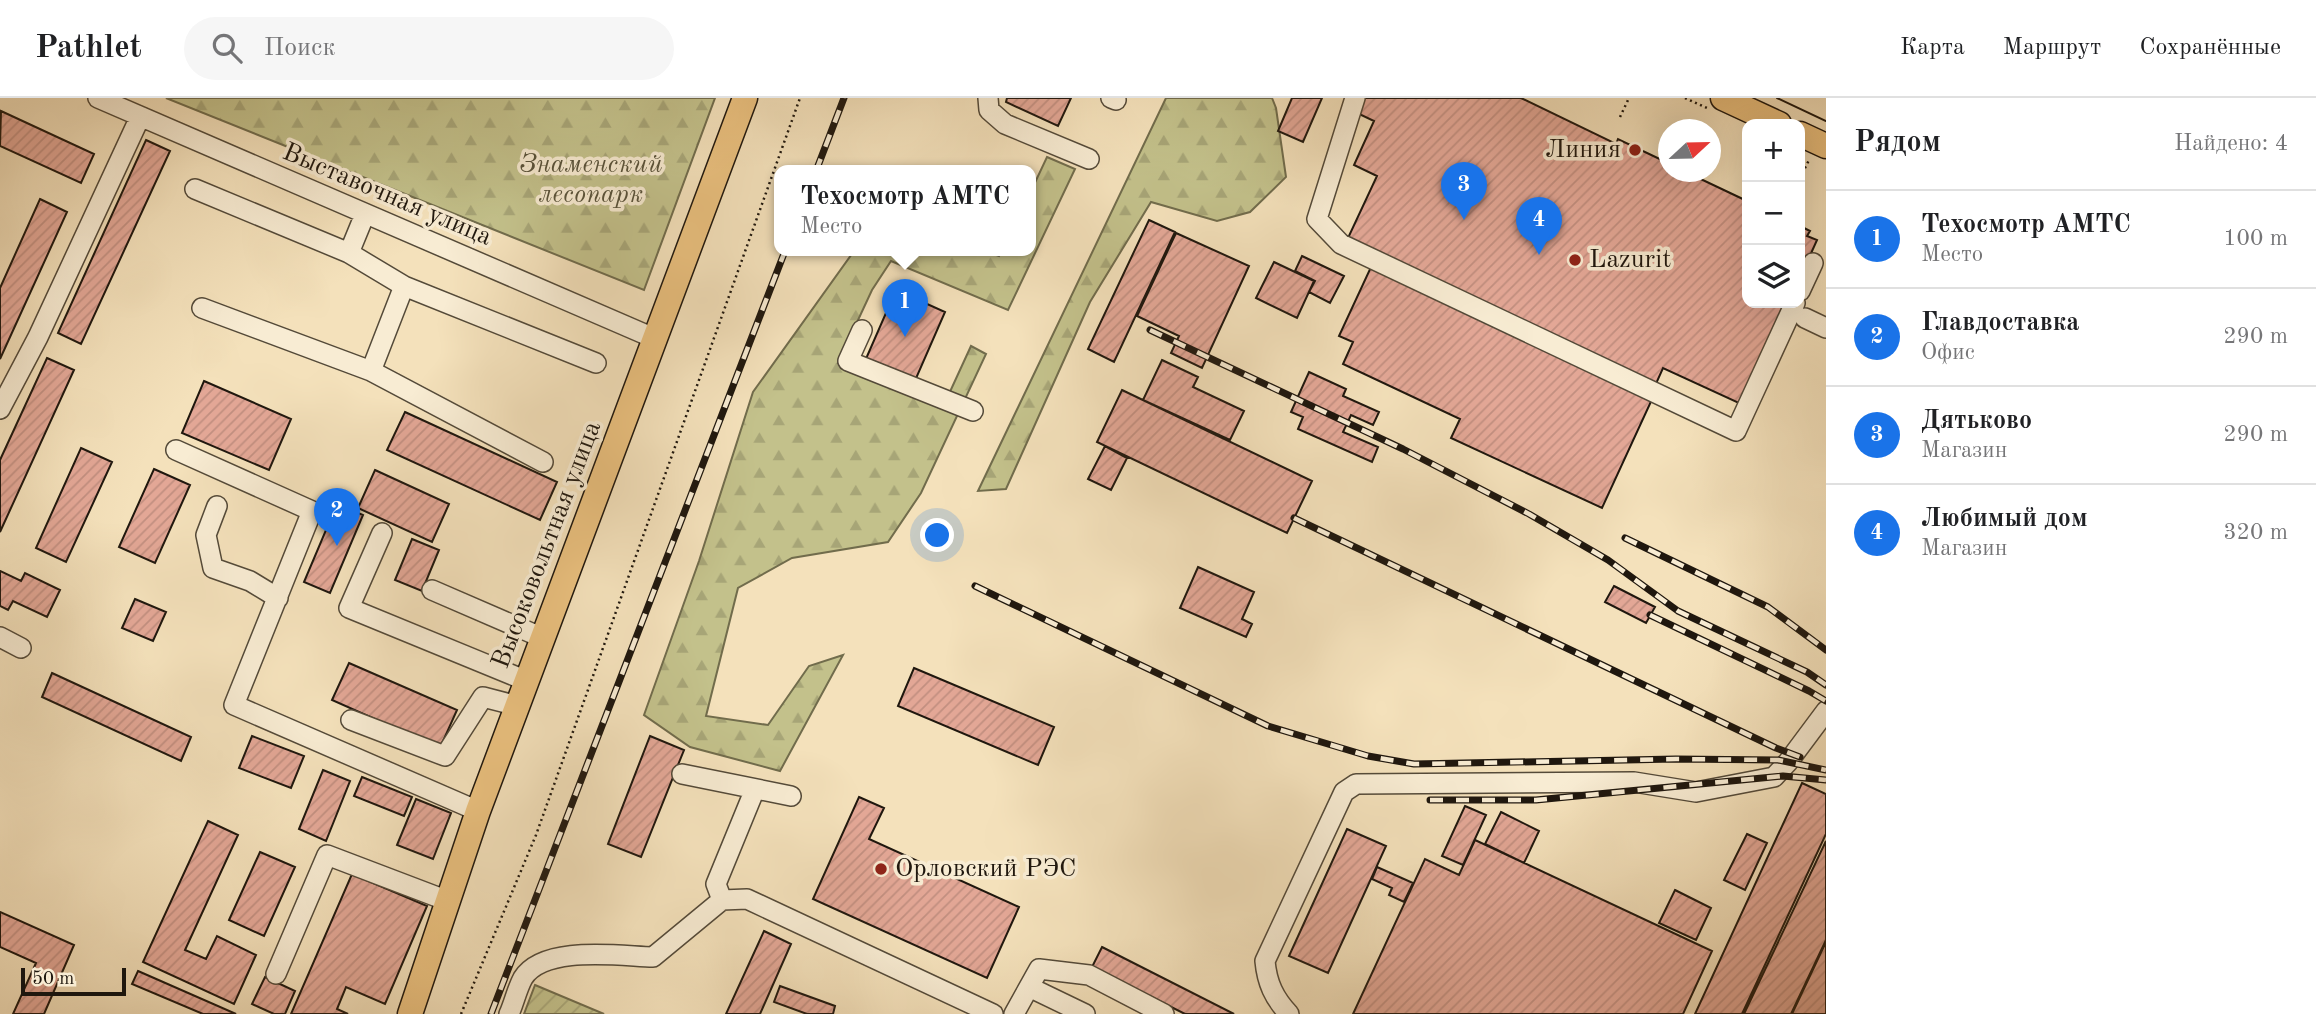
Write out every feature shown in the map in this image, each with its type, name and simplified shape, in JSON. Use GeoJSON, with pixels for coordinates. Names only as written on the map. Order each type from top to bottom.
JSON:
{"type":"FeatureCollection","features":[{"type":"Feature","properties":{"kind":"main road","name":"Высоковольтная улица"},"geometry":{"type":"LineString","coordinates":[[410,1014],[478,811],[745,98]]}},
{"type":"Feature","properties":{"kind":"main road"},"geometry":{"type":"LineString","coordinates":[[1723,98],[1768,119]]}},
{"type":"Feature","properties":{"kind":"main road"},"geometry":{"type":"LineString","coordinates":[[1805,139],[1818,151]]}},
{"type":"Feature","properties":{"kind":"street","name":"Выставочная улица"},"geometry":{"type":"LineString","coordinates":[[99,98],[656,339]]}},
{"type":"Feature","properties":{"kind":"street"},"geometry":{"type":"LineString","coordinates":[[988,98],[989,110],[1005,124],[1089,159]]}},
{"type":"Feature","properties":{"kind":"street"},"geometry":{"type":"LineString","coordinates":[[1355,98],[1317,219],[1341,244],[1736,431],[1800,310],[1826,328]]}},
{"type":"Feature","properties":{"kind":"street"},"geometry":{"type":"LineString","coordinates":[[0,409],[38,337],[139,117]]}},
{"type":"Feature","properties":{"kind":"street"},"geometry":{"type":"LineString","coordinates":[[195,189],[349,253],[404,286],[596,363]]}},
{"type":"Feature","properties":{"kind":"street"},"geometry":{"type":"LineString","coordinates":[[349,253],[365,214]]}},
{"type":"Feature","properties":{"kind":"street"},"geometry":{"type":"LineString","coordinates":[[1805,280],[1813,263]]}},
{"type":"Feature","properties":{"kind":"street"},"geometry":{"type":"LineString","coordinates":[[371,371],[404,286]]}},
{"type":"Feature","properties":{"kind":"street"},"geometry":{"type":"LineString","coordinates":[[202,308],[371,371],[543,463]]}},
{"type":"Feature","properties":{"kind":"street"},"geometry":{"type":"LineString","coordinates":[[862,330],[848,361],[973,411]]}},
{"type":"Feature","properties":{"kind":"street"},"geometry":{"type":"LineString","coordinates":[[176,450],[312,511],[234,705],[478,811]]}},
{"type":"Feature","properties":{"kind":"street"},"geometry":{"type":"LineString","coordinates":[[217,506],[206,535],[213,568],[250,581],[278,598]]}},
{"type":"Feature","properties":{"kind":"street"},"geometry":{"type":"LineString","coordinates":[[382,533],[349,608],[527,681]]}},
{"type":"Feature","properties":{"kind":"street"},"geometry":{"type":"LineString","coordinates":[[432,590],[543,638]]}},
{"type":"Feature","properties":{"kind":"street"},"geometry":{"type":"LineString","coordinates":[[0,637],[21,648]]}},
{"type":"Feature","properties":{"kind":"street"},"geometry":{"type":"LineString","coordinates":[[351,720],[445,756],[483,696],[518,706]]}},
{"type":"Feature","properties":{"kind":"street"},"geometry":{"type":"LineString","coordinates":[[1289,1014],[1276,1000],[1267,979],[1265,961],[1344,792],[1356,784],[1634,782],[1696,792],[1774,777],[1826,711]]}},
{"type":"Feature","properties":{"kind":"street"},"geometry":{"type":"LineString","coordinates":[[682,775],[790,796]]}},
{"type":"Feature","properties":{"kind":"street"},"geometry":{"type":"LineString","coordinates":[[722,900],[716,884],[755,789]]}},
{"type":"Feature","properties":{"kind":"street"},"geometry":{"type":"LineString","coordinates":[[276,974],[327,855],[447,901]]}},
{"type":"Feature","properties":{"kind":"street"},"geometry":{"type":"LineString","coordinates":[[509,1014],[523,978],[536,964],[562,956],[653,957],[722,900],[747,899],[993,1014]]}},
{"type":"Feature","properties":{"kind":"street"},"geometry":{"type":"LineString","coordinates":[[1014,1014],[1039,969],[1089,975],[1164,1014]]}},
{"type":"Feature","properties":{"kind":"street"},"geometry":{"type":"LineString","coordinates":[[1029,987],[1085,1014]]}},
{"type":"Feature","properties":{"kind":"path"},"geometry":{"type":"LineString","coordinates":[[776,165],[800,98]]}},
{"type":"Feature","properties":{"kind":"path"},"geometry":{"type":"LineString","coordinates":[[1620,117],[1629,98]]}},
{"type":"Feature","properties":{"kind":"path"},"geometry":{"type":"LineString","coordinates":[[1805,170],[1818,151]]}},
{"type":"Feature","properties":{"kind":"path"},"geometry":{"type":"LineString","coordinates":[[461,1014],[536,835],[774,171]]}},
{"type":"Feature","properties":{"kind":"green space","name":"Знаменский лесопарк"},"geometry":{"type":"Polygon","coordinates":[[[166,98],[715,98],[644,290],[166,98]]]}},
{"type":"Feature","properties":{"kind":"green space"},"geometry":{"type":"Polygon","coordinates":[[[1166,98],[1272,98],[1276,108],[1286,177],[1250,212],[1217,221],[1151,202],[1090,302],[1006,489],[978,491],[1166,98]]]}},
{"type":"Feature","properties":{"kind":"green space"},"geometry":{"type":"Polygon","coordinates":[[[1047,157],[1075,169],[1036,251],[1036,180],[1047,157]]]}},
{"type":"Feature","properties":{"kind":"green space"},"geometry":{"type":"Polygon","coordinates":[[[850,256],[1034,256],[1008,310],[891,261],[872,290],[838,363],[943,407],[971,346],[986,354],[921,493],[888,542],[792,558],[738,588],[706,716],[768,725],[809,666],[843,655],[780,771],[690,747],[644,715],[699,561],[753,392],[850,256]]]}},
{"type":"Feature","properties":{"kind":"green space"},"geometry":{"type":"Polygon","coordinates":[[[535,985],[604,1014],[524,1014],[535,985]]]}},
{"type":"Feature","properties":{"kind":"building"},"geometry":{"type":"Polygon","coordinates":[[[1007,98],[1071,98],[1058,126],[1006,102],[1007,98]]]}},
{"type":"Feature","properties":{"kind":"building"},"geometry":{"type":"Polygon","coordinates":[[[1292,98],[1322,98],[1303,142],[1278,131],[1292,98]]]}},
{"type":"Feature","properties":{"kind":"building"},"geometry":{"type":"Polygon","coordinates":[[[1362,98],[1521,98],[1616,144],[1618,139],[1658,158],[1658,182],[1707,182],[1742,199],[1742,308],[1786,308],[1741,404],[1663,368],[1655,386],[1348,238],[1377,176],[1354,165],[1374,121],[1355,112],[1362,98]]]}},
{"type":"Feature","properties":{"kind":"building"},"geometry":{"type":"Polygon","coordinates":[[[1,111],[94,154],[81,183],[0,146],[1,111]]]}},
{"type":"Feature","properties":{"kind":"building"},"geometry":{"type":"Polygon","coordinates":[[[146,140],[170,151],[81,344],[58,333],[146,140]]]}},
{"type":"Feature","properties":{"kind":"building"},"geometry":{"type":"Polygon","coordinates":[[[40,199],[67,212],[0,359],[0,288],[40,199]]]}},
{"type":"Feature","properties":{"kind":"building"},"geometry":{"type":"Polygon","coordinates":[[[1149,220],[1175,232],[1114,362],[1088,349],[1149,220]]]}},
{"type":"Feature","properties":{"kind":"building"},"geometry":{"type":"Polygon","coordinates":[[[1805,228],[1810,231],[1807,236],[1817,240],[1805,267],[1805,228]]]}},
{"type":"Feature","properties":{"kind":"building"},"geometry":{"type":"Polygon","coordinates":[[[1176,233],[1249,266],[1202,368],[1171,353],[1179,336],[1137,316],[1176,233]]]}},
{"type":"Feature","properties":{"kind":"building"},"geometry":{"type":"Polygon","coordinates":[[[1302,256],[1344,276],[1330,303],[1309,292],[1315,281],[1295,271],[1302,256]]]}},
{"type":"Feature","properties":{"kind":"building"},"geometry":{"type":"Polygon","coordinates":[[[1274,262],[1314,281],[1297,318],[1256,298],[1274,262]]]}},
{"type":"Feature","properties":{"kind":"building"},"geometry":{"type":"Polygon","coordinates":[[[1371,267],[1654,395],[1602,508],[1451,438],[1460,419],[1343,364],[1353,342],[1339,336],[1371,267]]]}},
{"type":"Feature","properties":{"kind":"building"},"geometry":{"type":"Polygon","coordinates":[[[896,290],[945,312],[914,383],[865,361],[896,290]]]}},
{"type":"Feature","properties":{"kind":"building"},"geometry":{"type":"Polygon","coordinates":[[[47,358],[74,370],[0,532],[0,460],[47,358]]]}},
{"type":"Feature","properties":{"kind":"building"},"geometry":{"type":"Polygon","coordinates":[[[1162,360],[1198,377],[1193,387],[1244,411],[1230,440],[1143,400],[1162,360]]]}},
{"type":"Feature","properties":{"kind":"building"},"geometry":{"type":"Polygon","coordinates":[[[1309,372],[1346,389],[1343,396],[1379,412],[1373,425],[1351,415],[1343,432],[1378,447],[1372,462],[1298,429],[1303,417],[1291,412],[1309,372]]]}},
{"type":"Feature","properties":{"kind":"building"},"geometry":{"type":"Polygon","coordinates":[[[204,381],[291,419],[269,470],[182,433],[204,381]]]}},
{"type":"Feature","properties":{"kind":"building"},"geometry":{"type":"Polygon","coordinates":[[[1122,390],[1312,481],[1287,533],[1097,442],[1122,390]]]}},
{"type":"Feature","properties":{"kind":"building"},"geometry":{"type":"Polygon","coordinates":[[[405,412],[557,482],[540,520],[387,450],[405,412]]]}},
{"type":"Feature","properties":{"kind":"building"},"geometry":{"type":"Polygon","coordinates":[[[1105,446],[1127,458],[1111,490],[1088,479],[1105,446]]]}},
{"type":"Feature","properties":{"kind":"building"},"geometry":{"type":"Polygon","coordinates":[[[81,448],[112,462],[66,562],[36,548],[81,448]]]}},
{"type":"Feature","properties":{"kind":"building"},"geometry":{"type":"Polygon","coordinates":[[[154,469],[190,485],[155,563],[119,547],[154,469]]]}},
{"type":"Feature","properties":{"kind":"building"},"geometry":{"type":"Polygon","coordinates":[[[375,470],[449,504],[432,542],[358,508],[375,470]]]}},
{"type":"Feature","properties":{"kind":"building"},"geometry":{"type":"Polygon","coordinates":[[[337,504],[363,515],[330,593],[304,582],[337,504]]]}},
{"type":"Feature","properties":{"kind":"building"},"geometry":{"type":"Polygon","coordinates":[[[412,539],[439,550],[422,591],[395,580],[412,539]]]}},
{"type":"Feature","properties":{"kind":"building"},"geometry":{"type":"Polygon","coordinates":[[[1198,567],[1254,592],[1242,619],[1252,624],[1246,637],[1180,608],[1198,567]]]}},
{"type":"Feature","properties":{"kind":"building"},"geometry":{"type":"Polygon","coordinates":[[[0,571],[21,581],[25,573],[60,590],[47,617],[13,601],[8,610],[0,606],[0,571]]]}},
{"type":"Feature","properties":{"kind":"building"},"geometry":{"type":"Polygon","coordinates":[[[1614,586],[1655,607],[1646,623],[1605,602],[1614,586]]]}},
{"type":"Feature","properties":{"kind":"building"},"geometry":{"type":"Polygon","coordinates":[[[135,599],[166,612],[153,641],[122,628],[135,599]]]}},
{"type":"Feature","properties":{"kind":"building"},"geometry":{"type":"Polygon","coordinates":[[[349,663],[457,710],[440,748],[332,700],[349,663]]]}},
{"type":"Feature","properties":{"kind":"building"},"geometry":{"type":"Polygon","coordinates":[[[914,668],[1054,727],[1038,765],[898,706],[914,668]]]}},
{"type":"Feature","properties":{"kind":"building"},"geometry":{"type":"Polygon","coordinates":[[[52,673],[191,737],[181,761],[42,697],[52,673]]]}},
{"type":"Feature","properties":{"kind":"building"},"geometry":{"type":"Polygon","coordinates":[[[252,736],[304,756],[291,788],[239,768],[252,736]]]}},
{"type":"Feature","properties":{"kind":"building"},"geometry":{"type":"Polygon","coordinates":[[[650,736],[684,750],[641,857],[608,844],[650,736]]]}},
{"type":"Feature","properties":{"kind":"building"},"geometry":{"type":"Polygon","coordinates":[[[323,770],[350,781],[326,841],[299,829],[323,770]]]}},
{"type":"Feature","properties":{"kind":"building"},"geometry":{"type":"Polygon","coordinates":[[[362,777],[412,797],[404,816],[354,796],[362,777]]]}},
{"type":"Feature","properties":{"kind":"building"},"geometry":{"type":"Polygon","coordinates":[[[1802,783],[1826,794],[1826,834],[1742,1014],[1695,1014],[1802,783]]]}},
{"type":"Feature","properties":{"kind":"building","name":"Орловский РЭС"},"geometry":{"type":"Polygon","coordinates":[[[859,797],[884,808],[869,839],[1019,907],[987,978],[813,899],[859,797]]]}},
{"type":"Feature","properties":{"kind":"building"},"geometry":{"type":"Polygon","coordinates":[[[416,799],[451,813],[433,859],[397,845],[416,799]]]}},
{"type":"Feature","properties":{"kind":"building"},"geometry":{"type":"Polygon","coordinates":[[[1465,806],[1486,815],[1463,865],[1442,856],[1465,806]]]}},
{"type":"Feature","properties":{"kind":"building"},"geometry":{"type":"Polygon","coordinates":[[[1501,812],[1539,831],[1524,863],[1485,844],[1501,812]]]}},
{"type":"Feature","properties":{"kind":"building"},"geometry":{"type":"Polygon","coordinates":[[[208,821],[238,835],[185,950],[206,959],[217,936],[256,955],[234,1004],[143,962],[208,821]]]}},
{"type":"Feature","properties":{"kind":"building"},"geometry":{"type":"Polygon","coordinates":[[[1347,829],[1386,846],[1328,973],[1289,956],[1347,829]]]}},
{"type":"Feature","properties":{"kind":"building"},"geometry":{"type":"Polygon","coordinates":[[[1747,834],[1767,843],[1745,890],[1724,880],[1747,834]]]}},
{"type":"Feature","properties":{"kind":"building"},"geometry":{"type":"Polygon","coordinates":[[[1475,840],[1712,951],[1683,1014],[1353,1014],[1425,859],[1459,875],[1475,840]]]}},
{"type":"Feature","properties":{"kind":"building"},"geometry":{"type":"Polygon","coordinates":[[[1826,841],[1826,940],[1791,1014],[1744,1014],[1826,841]]]}},
{"type":"Feature","properties":{"kind":"building"},"geometry":{"type":"Polygon","coordinates":[[[260,852],[295,867],[264,936],[229,920],[260,852]]]}},
{"type":"Feature","properties":{"kind":"building"},"geometry":{"type":"Polygon","coordinates":[[[1377,867],[1413,883],[1404,902],[1389,895],[1392,888],[1372,879],[1377,867]]]}},
{"type":"Feature","properties":{"kind":"building"},"geometry":{"type":"Polygon","coordinates":[[[352,874],[427,906],[385,1004],[346,987],[337,1009],[348,1014],[291,1014],[352,874]]]}},
{"type":"Feature","properties":{"kind":"building"},"geometry":{"type":"Polygon","coordinates":[[[1675,890],[1711,908],[1696,940],[1659,923],[1675,890]]]}},
{"type":"Feature","properties":{"kind":"building"},"geometry":{"type":"Polygon","coordinates":[[[0,912],[74,945],[44,1014],[13,1014],[36,963],[0,947],[0,912]]]}},
{"type":"Feature","properties":{"kind":"building"},"geometry":{"type":"Polygon","coordinates":[[[764,931],[791,944],[760,1014],[726,1014],[764,931]]]}},
{"type":"Feature","properties":{"kind":"building"},"geometry":{"type":"Polygon","coordinates":[[[1826,942],[1826,1014],[1792,1014],[1826,942]]]}},
{"type":"Feature","properties":{"kind":"building"},"geometry":{"type":"Polygon","coordinates":[[[1102,947],[1234,1014],[1185,1014],[1092,967],[1102,947]]]}},
{"type":"Feature","properties":{"kind":"building"},"geometry":{"type":"Polygon","coordinates":[[[138,971],[236,1014],[203,1014],[132,984],[138,971]]]}},
{"type":"Feature","properties":{"kind":"building"},"geometry":{"type":"Polygon","coordinates":[[[265,977],[295,991],[285,1014],[274,1014],[252,1004],[265,977]]]}},
{"type":"Feature","properties":{"kind":"building"},"geometry":{"type":"Polygon","coordinates":[[[780,986],[835,1006],[833,1014],[807,1014],[774,1002],[780,986]]]}},
{"type":"Feature","properties":{"kind":"tram line"},"geometry":{"type":"LineString","coordinates":[[1777,98],[1826,121]]}},
{"type":"Feature","properties":{"kind":"railway"},"geometry":{"type":"LineString","coordinates":[[818,165],[844,98]]}},
{"type":"Feature","properties":{"kind":"railway"},"geometry":{"type":"LineString","coordinates":[[491,1014],[783,256]]}},
{"type":"Feature","properties":{"kind":"railway"},"geometry":{"type":"LineString","coordinates":[[1150,330],[1403,449],[1529,514],[1608,560],[1678,611],[1807,672],[1826,685]]}},
{"type":"Feature","properties":{"kind":"railway"},"geometry":{"type":"LineString","coordinates":[[1294,518],[1776,748],[1800,757]]}},
{"type":"Feature","properties":{"kind":"railway"},"geometry":{"type":"LineString","coordinates":[[1625,538],[1768,607],[1826,650]]}},
{"type":"Feature","properties":{"kind":"railway"},"geometry":{"type":"LineString","coordinates":[[975,586],[1268,726],[1368,756],[1414,764],[1676,759],[1778,760],[1826,770]]}},
{"type":"Feature","properties":{"kind":"railway"},"geometry":{"type":"LineString","coordinates":[[1650,615],[1826,701]]}},
{"type":"Feature","properties":{"kind":"railway"},"geometry":{"type":"LineString","coordinates":[[1430,800],[1536,800],[1783,776],[1826,780]]}},
{"type":"Feature","properties":{"kind":"place","name":"Линия"},"geometry":{"type":"Point","coordinates":[1635,150]}},
{"type":"Feature","properties":{"kind":"place","name":"Дятьково"},"geometry":{"type":"Point","coordinates":[1464,220]}},
{"type":"Feature","properties":{"kind":"place","name":"Любимый дом"},"geometry":{"type":"Point","coordinates":[1539,255]}},
{"type":"Feature","properties":{"kind":"place","name":"Lazurit"},"geometry":{"type":"Point","coordinates":[1575,260]}},
{"type":"Feature","properties":{"kind":"place","name":"Техосмотр АМТС"},"geometry":{"type":"Point","coordinates":[905,337]}},
{"type":"Feature","properties":{"kind":"place","name":"Главдоставка"},"geometry":{"type":"Point","coordinates":[337,546]}},
{"type":"Feature","properties":{"kind":"place","name":"Орловский РЭС"},"geometry":{"type":"Point","coordinates":[881,869]}}]}
